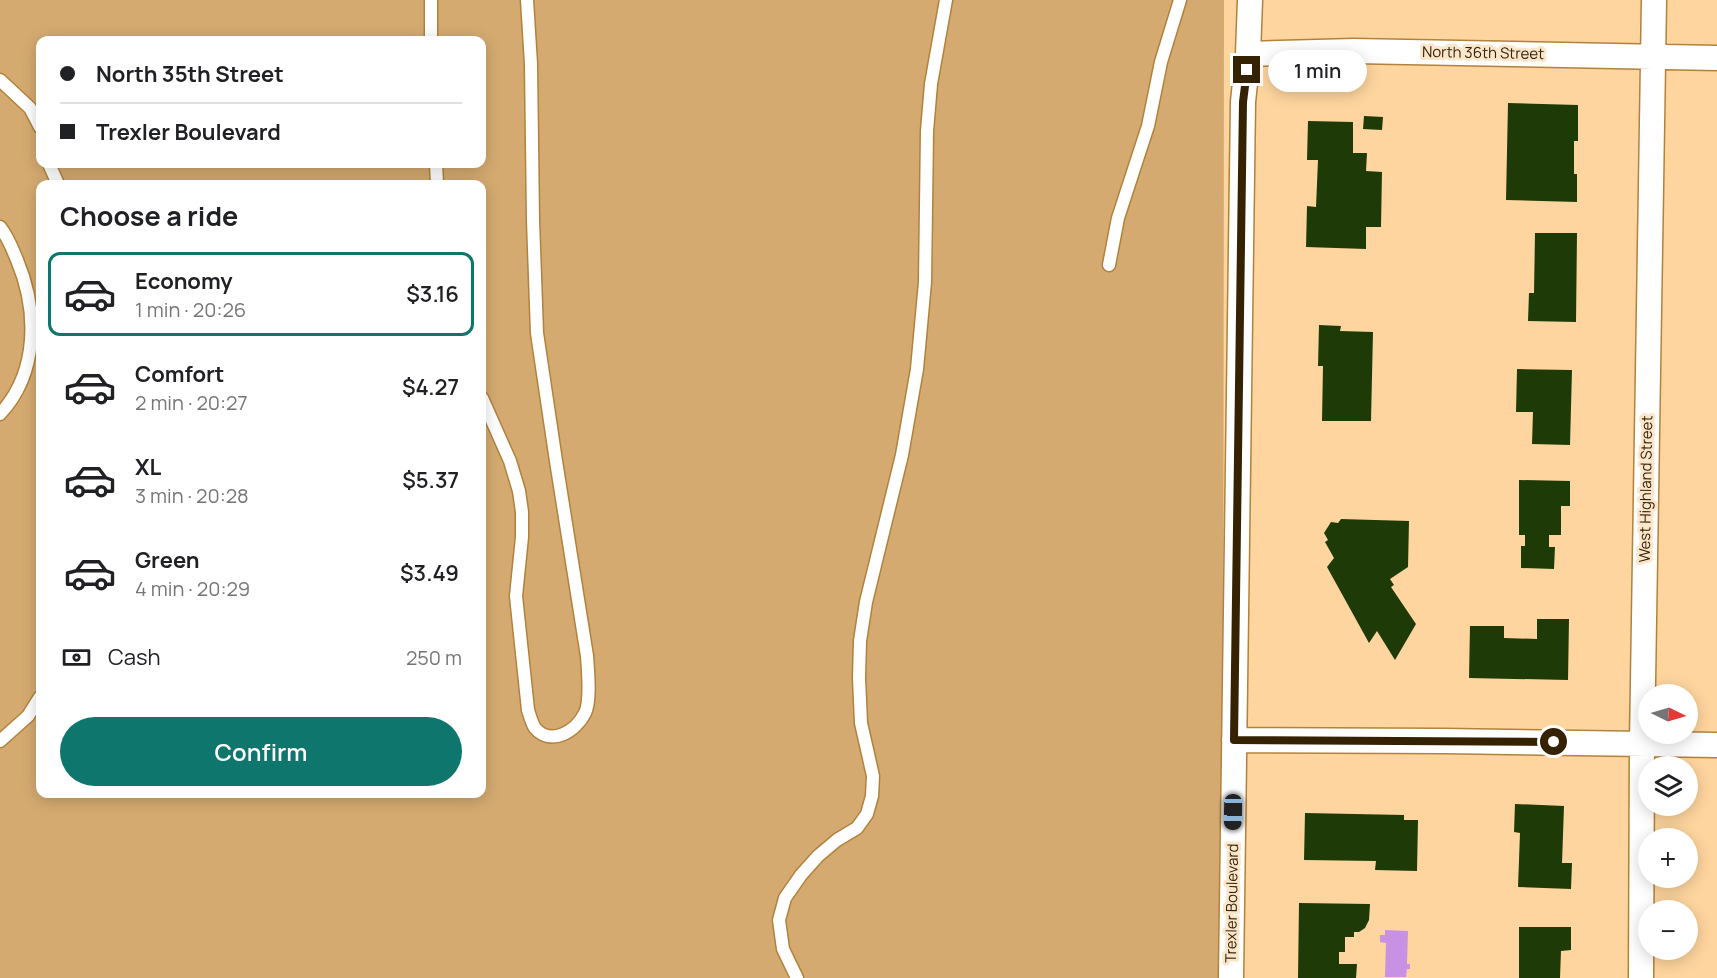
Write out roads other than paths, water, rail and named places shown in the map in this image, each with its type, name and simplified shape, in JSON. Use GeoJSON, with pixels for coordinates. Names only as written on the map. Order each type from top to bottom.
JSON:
{"type":"FeatureCollection","features":[{"type":"Feature","properties":{"kind":"street","name":"Trexler Boulevard"},"geometry":{"type":"LineString","coordinates":[[1231,978],[1243,102],[1250,0]]}},
{"type":"Feature","properties":{"kind":"street","name":"West Highland Street"},"geometry":{"type":"LineString","coordinates":[[1643,684],[1654,0]]}},
{"type":"Feature","properties":{"kind":"street","name":"North 36th Street"},"geometry":{"type":"LineString","coordinates":[[1248,54],[1354,51],[1717,58]]}},
{"type":"Feature","properties":{"kind":"street"},"geometry":{"type":"LineString","coordinates":[[1234,740],[1638,744]]}},
{"type":"Feature","properties":{"kind":"street","name":"West Highland Street"},"geometry":{"type":"LineString","coordinates":[[1641,978],[1642,744]]}},
{"type":"Feature","properties":{"kind":"street"},"geometry":{"type":"LineString","coordinates":[[1642,744],[1717,745]]}},
{"type":"Feature","properties":{"kind":"lane"},"geometry":{"type":"LineString","coordinates":[[431,0],[431,36]]}},
{"type":"Feature","properties":{"kind":"lane"},"geometry":{"type":"LineString","coordinates":[[486,406],[510,461],[519,491],[522,512],[516,596],[528,710],[534,728],[546,737],[559,737],[573,729],[586,712],[589,682],[587,656],[537,333],[531,64],[527,0]]}},
{"type":"Feature","properties":{"kind":"lane"},"geometry":{"type":"LineString","coordinates":[[797,978],[783,949],[779,920],[785,898],[818,856],[837,840],[857,828],[867,814],[872,796],[873,776],[861,723],[860,641],[866,602],[902,455],[917,369],[926,282],[926,176],[931,84],[946,0]]}},
{"type":"Feature","properties":{"kind":"lane"},"geometry":{"type":"LineString","coordinates":[[1109,264],[1118,218],[1148,126],[1161,62],[1180,0]]}},
{"type":"Feature","properties":{"kind":"lane"},"geometry":{"type":"LineString","coordinates":[[0,80],[30,108],[36,119]]}},
{"type":"Feature","properties":{"kind":"lane"},"geometry":{"type":"LineString","coordinates":[[0,227],[7,236],[23,273],[30,302],[33,331],[20,383],[0,414]]}},
{"type":"Feature","properties":{"kind":"lane"},"geometry":{"type":"LineString","coordinates":[[0,741],[28,716],[36,703]]}}]}
